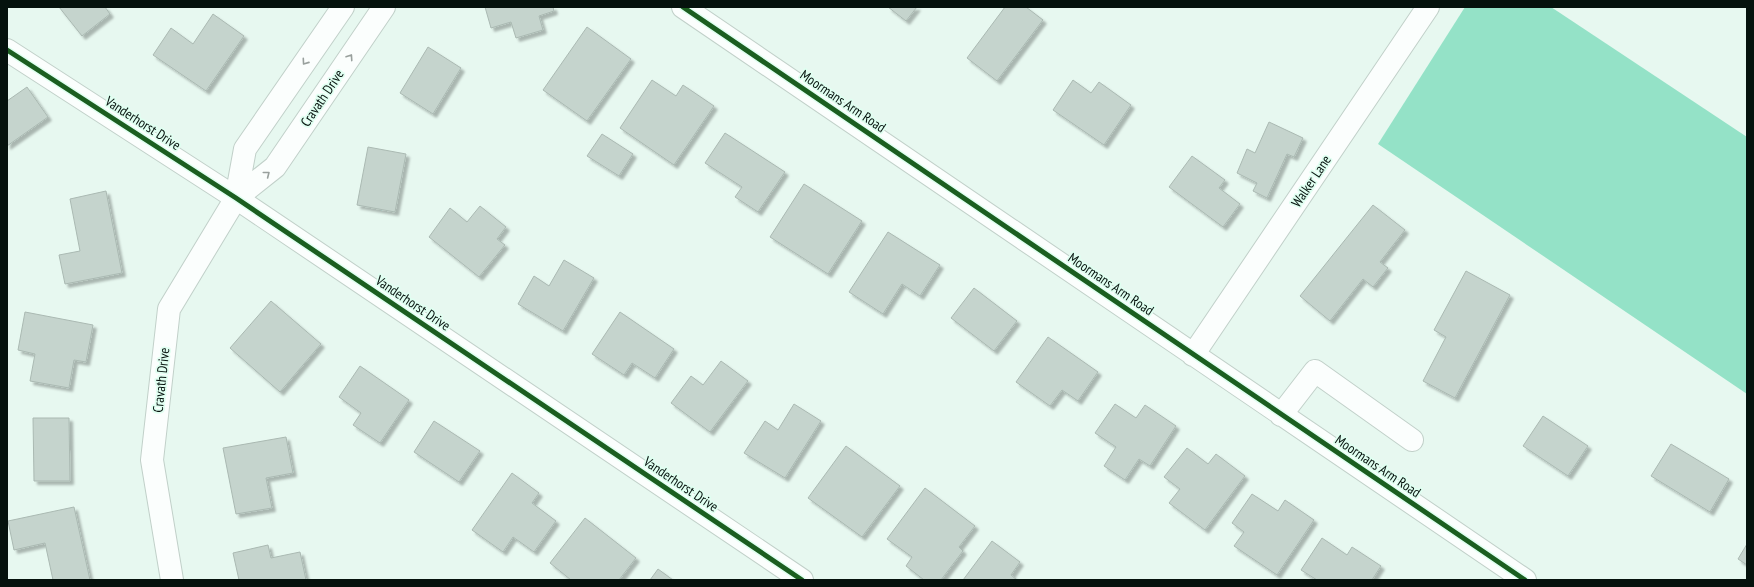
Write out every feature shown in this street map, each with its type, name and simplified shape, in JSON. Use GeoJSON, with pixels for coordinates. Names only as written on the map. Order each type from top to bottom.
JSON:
{"type":"FeatureCollection","features":[{"type":"Feature","properties":{"kind":"street","name":"Cravath Drive"},"geometry":{"type":"LineString","coordinates":[[236,198],[245,149],[343,7]]}},
{"type":"Feature","properties":{"kind":"street","name":"Cravath Drive"},"geometry":{"type":"LineString","coordinates":[[172,580],[152,460],[169,309],[236,198],[275,167],[384,7]]}},
{"type":"Feature","properties":{"kind":"street","name":"Moormans Arm Road"},"geometry":{"type":"LineString","coordinates":[[683,7],[1281,416],[1525,580]]}},
{"type":"Feature","properties":{"kind":"street","name":"Walker Lane"},"geometry":{"type":"LineString","coordinates":[[1193,355],[1428,7]]}},
{"type":"Feature","properties":{"kind":"street","name":"Vanderhorst Drive"},"geometry":{"type":"LineString","coordinates":[[7,50],[236,198],[802,580]]}},
{"type":"Feature","properties":{"kind":"street"},"geometry":{"type":"LineString","coordinates":[[1281,416],[1315,371],[1412,440]]}},
{"type":"Feature","properties":{"kind":"green space"},"geometry":{"type":"Polygon","coordinates":[[[1465,7],[1551,7],[1747,137],[1747,394],[1378,144],[1465,7]]]}},
{"type":"Feature","properties":{"kind":"building"},"geometry":{"type":"Polygon","coordinates":[[[59,7],[105,7],[110,14],[82,36],[59,7]]]}},
{"type":"Feature","properties":{"kind":"building"},"geometry":{"type":"Polygon","coordinates":[[[485,7],[553,7],[554,11],[539,16],[543,30],[516,38],[511,22],[491,28],[485,7]]]}},
{"type":"Feature","properties":{"kind":"building"},"geometry":{"type":"Polygon","coordinates":[[[888,7],[917,7],[906,21],[888,7]]]}},
{"type":"Feature","properties":{"kind":"building"},"geometry":{"type":"Polygon","coordinates":[[[1005,7],[1026,7],[1043,20],[997,81],[967,58],[1005,7]]]}},
{"type":"Feature","properties":{"kind":"building"},"geometry":{"type":"Polygon","coordinates":[[[213,14],[244,36],[206,91],[153,55],[171,28],[193,44],[213,14]]]}},
{"type":"Feature","properties":{"kind":"building"},"geometry":{"type":"Polygon","coordinates":[[[587,27],[631,59],[587,121],[543,90],[587,27]]]}},
{"type":"Feature","properties":{"kind":"building"},"geometry":{"type":"Polygon","coordinates":[[[428,47],[461,68],[433,114],[400,93],[428,47]]]}},
{"type":"Feature","properties":{"kind":"building"},"geometry":{"type":"Polygon","coordinates":[[[652,80],[676,96],[683,85],[714,106],[674,165],[620,128],[652,80]]]}},
{"type":"Feature","properties":{"kind":"building"},"geometry":{"type":"Polygon","coordinates":[[[1073,80],[1091,93],[1099,82],[1131,105],[1104,145],[1053,110],[1073,80]]]}},
{"type":"Feature","properties":{"kind":"building"},"geometry":{"type":"Polygon","coordinates":[[[27,87],[48,117],[7,146],[7,101],[27,87]]]}},
{"type":"Feature","properties":{"kind":"building"},"geometry":{"type":"Polygon","coordinates":[[[1269,122],[1303,138],[1294,157],[1287,154],[1267,198],[1253,191],[1257,183],[1237,173],[1247,149],[1255,153],[1269,122]]]}},
{"type":"Feature","properties":{"kind":"building"},"geometry":{"type":"Polygon","coordinates":[[[725,133],[785,172],[758,212],[735,197],[742,187],[705,163],[725,133]]]}},
{"type":"Feature","properties":{"kind":"building"},"geometry":{"type":"Polygon","coordinates":[[[602,134],[633,154],[619,176],[587,156],[602,134]]]}},
{"type":"Feature","properties":{"kind":"building"},"geometry":{"type":"Polygon","coordinates":[[[368,147],[406,154],[395,212],[357,205],[368,147]]]}},
{"type":"Feature","properties":{"kind":"building"},"geometry":{"type":"Polygon","coordinates":[[[1192,156],[1225,180],[1219,188],[1240,204],[1223,227],[1169,187],[1192,156]]]}},
{"type":"Feature","properties":{"kind":"building"},"geometry":{"type":"Polygon","coordinates":[[[804,184],[862,221],[828,274],[770,237],[804,184]]]}},
{"type":"Feature","properties":{"kind":"building"},"geometry":{"type":"Polygon","coordinates":[[[106,191],[122,273],[65,284],[59,255],[80,251],[70,199],[106,191]]]}},
{"type":"Feature","properties":{"kind":"building"},"geometry":{"type":"Polygon","coordinates":[[[1373,205],[1405,230],[1380,262],[1388,268],[1373,287],[1363,279],[1330,321],[1300,296],[1373,205]]]}},
{"type":"Feature","properties":{"kind":"building"},"geometry":{"type":"Polygon","coordinates":[[[480,206],[506,227],[497,239],[505,245],[479,277],[429,237],[450,208],[467,222],[480,206]]]}},
{"type":"Feature","properties":{"kind":"building"},"geometry":{"type":"Polygon","coordinates":[[[888,232],[940,265],[920,296],[902,284],[883,314],[849,292],[888,232]]]}},
{"type":"Feature","properties":{"kind":"building"},"geometry":{"type":"Polygon","coordinates":[[[564,260],[594,278],[563,331],[518,304],[534,276],[549,286],[564,260]]]}},
{"type":"Feature","properties":{"kind":"building"},"geometry":{"type":"Polygon","coordinates":[[[1466,271],[1510,295],[1455,398],[1423,381],[1446,337],[1434,330],[1466,271]]]}},
{"type":"Feature","properties":{"kind":"building"},"geometry":{"type":"Polygon","coordinates":[[[974,288],[1017,321],[994,351],[951,318],[974,288]]]}},
{"type":"Feature","properties":{"kind":"building"},"geometry":{"type":"Polygon","coordinates":[[[271,301],[321,344],[280,392],[230,348],[271,301]]]}},
{"type":"Feature","properties":{"kind":"building"},"geometry":{"type":"Polygon","coordinates":[[[25,312],[93,325],[86,362],[74,360],[69,388],[30,381],[35,354],[18,350],[25,312]]]}},
{"type":"Feature","properties":{"kind":"building"},"geometry":{"type":"Polygon","coordinates":[[[620,312],[674,349],[655,378],[632,363],[624,375],[592,354],[620,312]]]}},
{"type":"Feature","properties":{"kind":"building"},"geometry":{"type":"Polygon","coordinates":[[[1048,337],[1098,372],[1078,401],[1062,390],[1050,406],[1016,382],[1048,337]]]}},
{"type":"Feature","properties":{"kind":"building"},"geometry":{"type":"Polygon","coordinates":[[[721,361],[748,381],[710,432],[671,403],[691,376],[703,385],[721,361]]]}},
{"type":"Feature","properties":{"kind":"building"},"geometry":{"type":"Polygon","coordinates":[[[360,366],[409,400],[380,443],[353,425],[361,413],[339,397],[360,366]]]}},
{"type":"Feature","properties":{"kind":"building"},"geometry":{"type":"Polygon","coordinates":[[[794,404],[821,421],[785,478],[744,453],[765,421],[778,430],[794,404]]]}},
{"type":"Feature","properties":{"kind":"building"},"geometry":{"type":"Polygon","coordinates":[[[1115,404],[1136,418],[1145,405],[1176,426],[1150,466],[1139,459],[1125,480],[1104,466],[1116,447],[1095,433],[1115,404]]]}},
{"type":"Feature","properties":{"kind":"building"},"geometry":{"type":"Polygon","coordinates":[[[1543,416],[1588,446],[1568,476],[1523,446],[1543,416]]]}},
{"type":"Feature","properties":{"kind":"building"},"geometry":{"type":"Polygon","coordinates":[[[33,418],[69,418],[70,481],[34,481],[33,418]]]}},
{"type":"Feature","properties":{"kind":"building"},"geometry":{"type":"Polygon","coordinates":[[[434,421],[480,451],[459,482],[414,452],[434,421]]]}},
{"type":"Feature","properties":{"kind":"building"},"geometry":{"type":"Polygon","coordinates":[[[286,437],[293,473],[266,478],[272,508],[236,514],[223,448],[286,437]]]}},
{"type":"Feature","properties":{"kind":"building"},"geometry":{"type":"Polygon","coordinates":[[[1671,444],[1729,479],[1710,512],[1651,476],[1671,444]]]}},
{"type":"Feature","properties":{"kind":"building"},"geometry":{"type":"Polygon","coordinates":[[[846,446],[900,486],[862,537],[808,498],[846,446]]]}},
{"type":"Feature","properties":{"kind":"building"},"geometry":{"type":"Polygon","coordinates":[[[1187,448],[1208,464],[1216,454],[1245,476],[1205,530],[1169,503],[1180,489],[1164,477],[1187,448]]]}},
{"type":"Feature","properties":{"kind":"building"},"geometry":{"type":"Polygon","coordinates":[[[512,473],[539,493],[532,503],[556,521],[534,552],[513,537],[503,552],[472,530],[512,473]]]}},
{"type":"Feature","properties":{"kind":"building"},"geometry":{"type":"Polygon","coordinates":[[[925,488],[975,526],[959,547],[963,551],[941,580],[924,580],[906,566],[912,557],[887,539],[925,488]]]}},
{"type":"Feature","properties":{"kind":"building"},"geometry":{"type":"Polygon","coordinates":[[[1252,494],[1278,511],[1285,500],[1314,520],[1277,575],[1234,546],[1244,532],[1232,523],[1252,494]]]}},
{"type":"Feature","properties":{"kind":"building"},"geometry":{"type":"Polygon","coordinates":[[[74,507],[90,580],[53,580],[45,543],[14,550],[8,521],[74,507]]]}},
{"type":"Feature","properties":{"kind":"building"},"geometry":{"type":"Polygon","coordinates":[[[585,518],[636,558],[619,580],[571,580],[550,563],[585,518]]]}},
{"type":"Feature","properties":{"kind":"building"},"geometry":{"type":"Polygon","coordinates":[[[1322,538],[1347,555],[1352,547],[1381,566],[1372,580],[1317,580],[1301,570],[1322,538]]]}},
{"type":"Feature","properties":{"kind":"building"},"geometry":{"type":"Polygon","coordinates":[[[992,541],[1020,562],[1011,575],[1017,580],[963,580],[992,541]]]}},
{"type":"Feature","properties":{"kind":"building"},"geometry":{"type":"Polygon","coordinates":[[[1747,544],[1747,565],[1738,559],[1747,544]]]}},
{"type":"Feature","properties":{"kind":"building"},"geometry":{"type":"Polygon","coordinates":[[[268,545],[271,558],[300,552],[306,580],[239,580],[233,553],[268,545]]]}},
{"type":"Feature","properties":{"kind":"building"},"geometry":{"type":"Polygon","coordinates":[[[658,569],[673,580],[650,580],[658,569]]]}},
{"type":"Feature","properties":{"kind":"cycle path"},"geometry":{"type":"LineString","coordinates":[[683,7],[1525,580]]}},
{"type":"Feature","properties":{"kind":"cycle path"},"geometry":{"type":"LineString","coordinates":[[7,50],[236,198],[802,580]]}}]}
